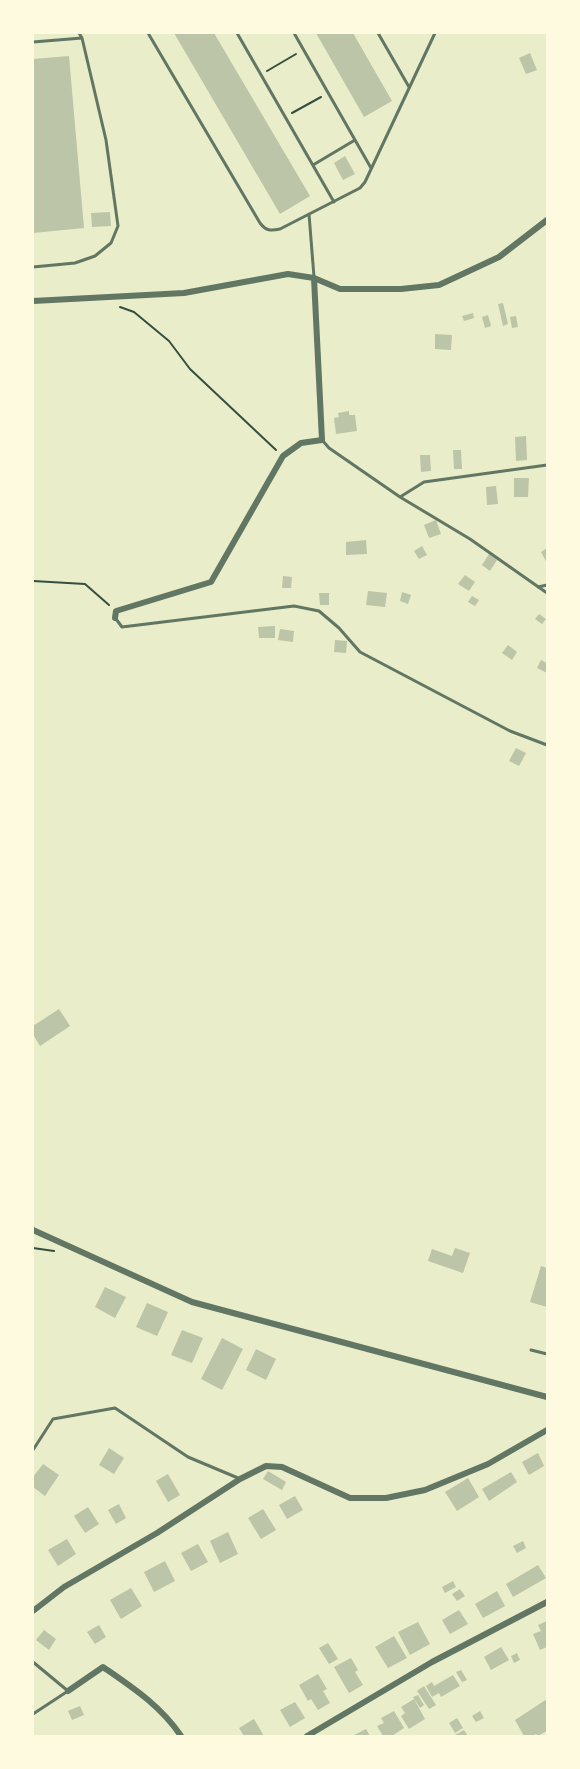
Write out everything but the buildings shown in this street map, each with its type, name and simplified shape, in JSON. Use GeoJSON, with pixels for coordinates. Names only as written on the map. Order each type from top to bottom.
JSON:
{"type":"FeatureCollection","features":[{"type":"Feature","properties":{"kind":"street"},"geometry":{"type":"LineString","coordinates":[[33,301],[184,293],[288,274],[314,278],[340,289],[439,285],[499,257],[547,220]]}},
{"type":"Feature","properties":{"kind":"street"},"geometry":{"type":"LineString","coordinates":[[116,614],[211,582],[283,456],[301,443],[322,440],[314,278]]}},
{"type":"Feature","properties":{"kind":"street"},"geometry":{"type":"LineString","coordinates":[[33,1230],[192,1302],[547,1397]]}},
{"type":"Feature","properties":{"kind":"street"},"geometry":{"type":"LineString","coordinates":[[33,1611],[64,1587],[157,1533],[240,1479],[266,1466],[282,1467],[350,1498],[386,1498],[425,1490],[488,1464],[547,1430]]}},
{"type":"Feature","properties":{"kind":"street"},"geometry":{"type":"LineString","coordinates":[[307,1736],[432,1662],[547,1602]]}},
{"type":"Feature","properties":{"kind":"street"},"geometry":{"type":"LineString","coordinates":[[68,1691],[103,1667],[147,1698],[175,1726],[181,1736]]}},
{"type":"Feature","properties":{"kind":"lane"},"geometry":{"type":"LineString","coordinates":[[33,267],[75,263],[95,255],[111,243],[118,226],[106,140],[79,33]]}},
{"type":"Feature","properties":{"kind":"lane"},"geometry":{"type":"LineString","coordinates":[[148,33],[264,229],[272,231],[360,188],[435,33]]}},
{"type":"Feature","properties":{"kind":"lane"},"geometry":{"type":"LineString","coordinates":[[237,33],[334,202]]}},
{"type":"Feature","properties":{"kind":"lane"},"geometry":{"type":"LineString","coordinates":[[294,33],[371,168]]}},
{"type":"Feature","properties":{"kind":"lane"},"geometry":{"type":"LineString","coordinates":[[378,33],[409,87]]}},
{"type":"Feature","properties":{"kind":"lane"},"geometry":{"type":"LineString","coordinates":[[430,33],[433,38]]}},
{"type":"Feature","properties":{"kind":"lane"},"geometry":{"type":"LineString","coordinates":[[33,42],[82,38]]}},
{"type":"Feature","properties":{"kind":"lane"},"geometry":{"type":"LineString","coordinates":[[313,165],[356,140]]}},
{"type":"Feature","properties":{"kind":"lane"},"geometry":{"type":"LineString","coordinates":[[309,214],[314,278]]}},
{"type":"Feature","properties":{"kind":"lane"},"geometry":{"type":"LineString","coordinates":[[322,440],[329,448],[400,497],[470,539],[547,593]]}},
{"type":"Feature","properties":{"kind":"lane"},"geometry":{"type":"LineString","coordinates":[[400,497],[424,482],[547,465]]}},
{"type":"Feature","properties":{"kind":"lane"},"geometry":{"type":"LineString","coordinates":[[538,586],[547,585]]}},
{"type":"Feature","properties":{"kind":"lane"},"geometry":{"type":"LineString","coordinates":[[116,614],[122,627],[294,606],[319,610],[339,627],[360,652],[510,730],[547,745]]}},
{"type":"Feature","properties":{"kind":"lane"},"geometry":{"type":"LineString","coordinates":[[531,1350],[547,1354]]}},
{"type":"Feature","properties":{"kind":"lane"},"geometry":{"type":"LineString","coordinates":[[33,1450],[52,1419],[115,1408],[188,1457],[240,1479]]}},
{"type":"Feature","properties":{"kind":"lane"},"geometry":{"type":"LineString","coordinates":[[33,1662],[68,1691],[33,1714]]}},
{"type":"Feature","properties":{"kind":"path"},"geometry":{"type":"LineString","coordinates":[[261,74],[304,50]]}},
{"type":"Feature","properties":{"kind":"path"},"geometry":{"type":"LineString","coordinates":[[285,117],[328,93]]}},
{"type":"Feature","properties":{"kind":"path"},"geometry":{"type":"LineString","coordinates":[[117,305],[134,312],[169,341],[190,369],[283,456]]}},
{"type":"Feature","properties":{"kind":"path"},"geometry":{"type":"LineString","coordinates":[[33,580],[85,584],[116,614]]}}]}
